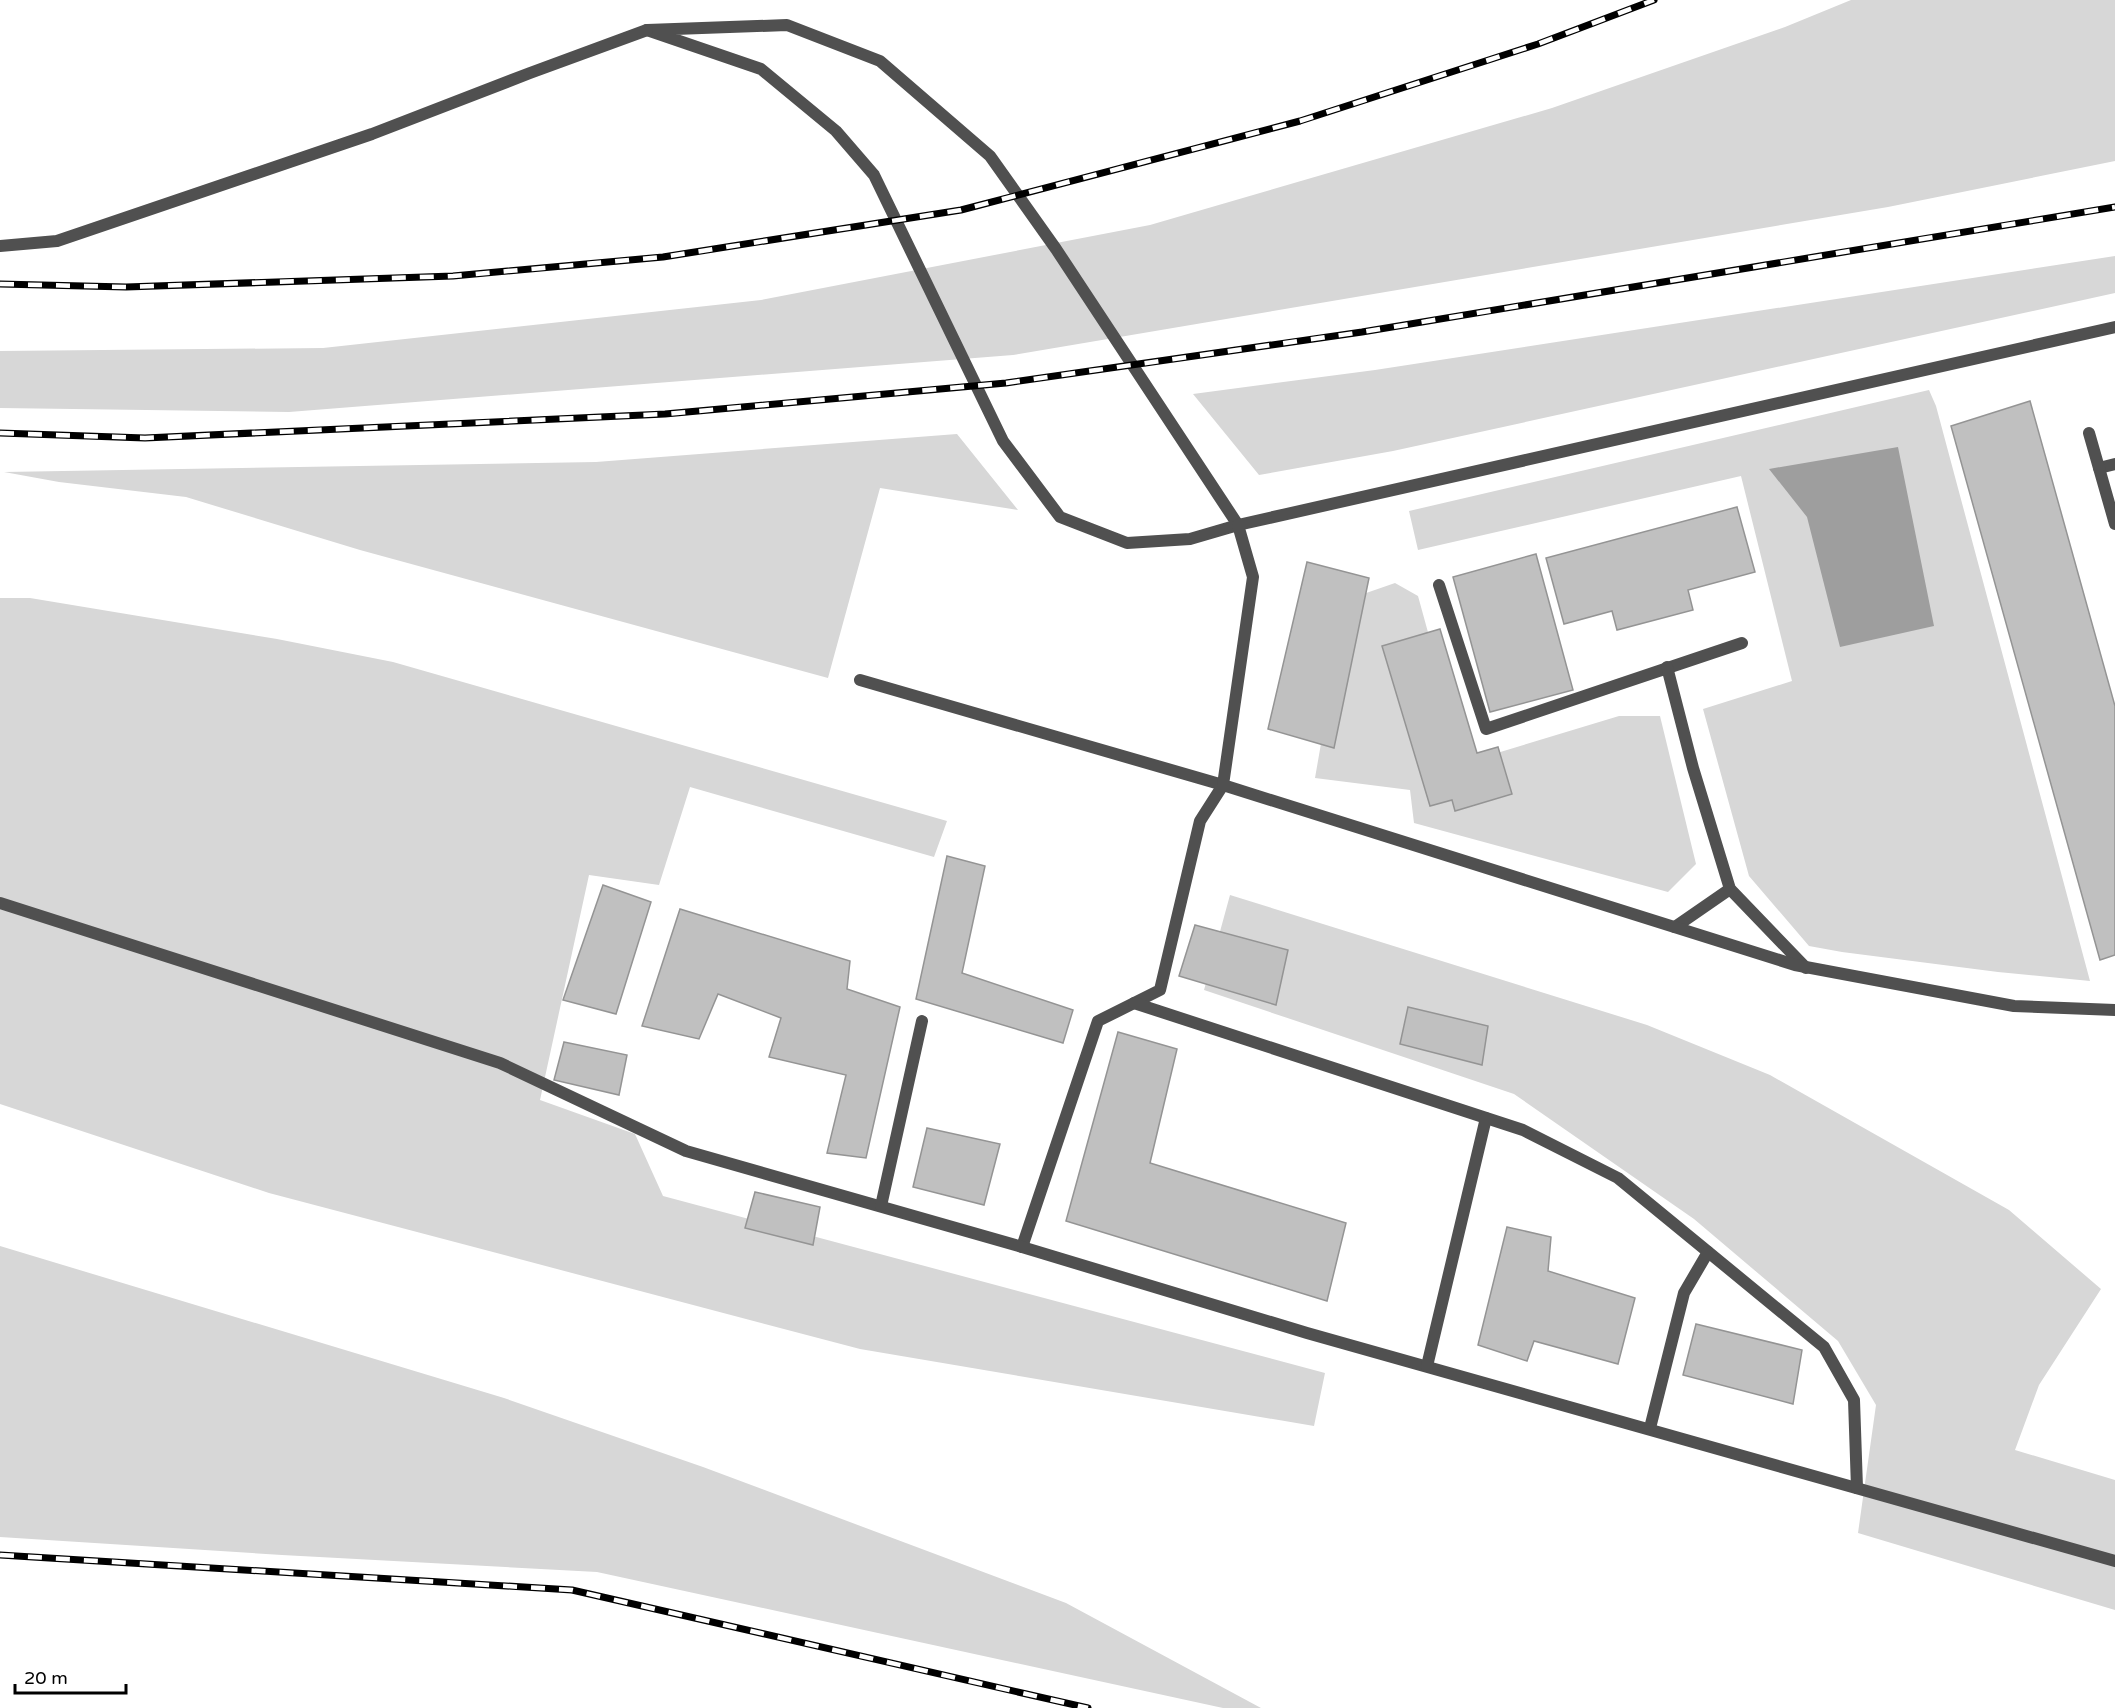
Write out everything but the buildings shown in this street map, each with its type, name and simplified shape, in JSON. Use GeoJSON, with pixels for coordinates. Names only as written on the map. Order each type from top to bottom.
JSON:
{"type":"FeatureCollection","features":[{"type":"Feature","properties":{"kind":"street"},"geometry":{"type":"LineString","coordinates":[[0,246],[57,241],[372,134],[647,30],[787,25],[880,61],[990,156],[1069,269],[1238,525],[1253,578],[1223,785],[1200,821],[1160,990],[1098,1021],[1022,1247]]}},
{"type":"Feature","properties":{"kind":"street"},"geometry":{"type":"LineString","coordinates":[[647,30],[761,69],[836,131],[874,175],[1003,441],[1060,517],[1127,543],[1190,539],[1238,525],[2115,327]]}},
{"type":"Feature","properties":{"kind":"street"},"geometry":{"type":"LineString","coordinates":[[2089,433],[2115,524]]}},
{"type":"Feature","properties":{"kind":"street"},"geometry":{"type":"LineString","coordinates":[[2099,468],[2115,464]]}},
{"type":"Feature","properties":{"kind":"street"},"geometry":{"type":"LineString","coordinates":[[1439,585],[1486,729],[1742,643]]}},
{"type":"Feature","properties":{"kind":"street"},"geometry":{"type":"LineString","coordinates":[[1666,667],[1693,768],[1730,889],[1806,968]]}},
{"type":"Feature","properties":{"kind":"street"},"geometry":{"type":"LineString","coordinates":[[860,680],[1223,785],[1806,968],[2014,1006],[2115,1010]]}},
{"type":"Feature","properties":{"kind":"street"},"geometry":{"type":"LineString","coordinates":[[1675,927],[1730,889]]}},
{"type":"Feature","properties":{"kind":"street"},"geometry":{"type":"LineString","coordinates":[[0,903],[500,1063],[686,1151],[1022,1247],[1307,1333],[2115,1561]]}},
{"type":"Feature","properties":{"kind":"street"},"geometry":{"type":"LineString","coordinates":[[1134,1003],[1523,1130],[1618,1178],[1824,1347],[1854,1400],[1857,1488]]}},
{"type":"Feature","properties":{"kind":"street"},"geometry":{"type":"LineString","coordinates":[[881,1206],[922,1021]]}},
{"type":"Feature","properties":{"kind":"street"},"geometry":{"type":"LineString","coordinates":[[1427,1366],[1486,1118]]}},
{"type":"Feature","properties":{"kind":"street"},"geometry":{"type":"LineString","coordinates":[[1650,1428],[1684,1293],[1708,1252]]}},
{"type":"Feature","properties":{"kind":"shaded area"},"geometry":{"type":"Polygon","coordinates":[[[1851,0],[2115,0],[2115,161],[1888,207],[1013,355],[289,412],[0,408],[0,351],[323,348],[761,300],[1150,225],[1552,108],[1785,27],[1851,0]]]}},
{"type":"Feature","properties":{"kind":"shaded area"},"geometry":{"type":"Polygon","coordinates":[[[2115,256],[2115,293],[1393,451],[1259,475],[1193,394],[1375,370],[2115,256]]]}},
{"type":"Feature","properties":{"kind":"shaded area"},"geometry":{"type":"Polygon","coordinates":[[[1929,390],[1936,406],[2090,981],[1998,972],[1809,946],[1749,876],[1703,709],[1792,681],[1741,476],[1418,550],[1409,511],[1929,390]]]}},
{"type":"Feature","properties":{"kind":"shaded area"},"geometry":{"type":"Polygon","coordinates":[[[957,434],[1018,510],[880,488],[828,678],[360,550],[186,497],[59,482],[4,472],[596,462],[957,434]]]}},
{"type":"Feature","properties":{"kind":"shaded area"},"geometry":{"type":"Polygon","coordinates":[[[1898,447],[1934,626],[1840,647],[1807,517],[1769,469],[1898,447]]]}},
{"type":"Feature","properties":{"kind":"shaded area"},"geometry":{"type":"Polygon","coordinates":[[[1395,583],[1418,596],[1464,763],[1619,716],[1660,716],[1696,864],[1668,892],[1414,823],[1410,790],[1315,778],[1346,600],[1395,583]]]}},
{"type":"Feature","properties":{"kind":"shaded area"},"geometry":{"type":"Polygon","coordinates":[[[0,598],[30,598],[277,639],[393,662],[947,821],[934,857],[690,787],[659,885],[589,875],[540,1100],[635,1134],[663,1196],[1325,1373],[1314,1426],[860,1349],[269,1193],[0,1104],[0,598]]]}},
{"type":"Feature","properties":{"kind":"shaded area"},"geometry":{"type":"Polygon","coordinates":[[[1230,895],[1647,1025],[1770,1075],[2009,1210],[2101,1289],[2039,1385],[2015,1450],[2115,1480],[2115,1610],[1858,1533],[1876,1405],[1838,1341],[1694,1219],[1514,1094],[1204,990],[1230,895]]]}},
{"type":"Feature","properties":{"kind":"shaded area"},"geometry":{"type":"Polygon","coordinates":[[[0,1246],[504,1398],[703,1467],[1066,1603],[1261,1708],[1223,1708],[597,1572],[0,1537],[0,1246]]]}},
{"type":"Feature","properties":{"kind":"railway"},"geometry":{"type":"LineString","coordinates":[[0,284],[126,287],[453,276],[663,257],[961,210],[1300,121],[1538,44],[1654,0]]}},
{"type":"Feature","properties":{"kind":"railway"},"geometry":{"type":"LineString","coordinates":[[0,433],[145,438],[665,414],[1006,383],[1362,332],[2115,207]]}},
{"type":"Feature","properties":{"kind":"railway"},"geometry":{"type":"LineString","coordinates":[[0,1555],[572,1590],[1088,1708]]}}]}
